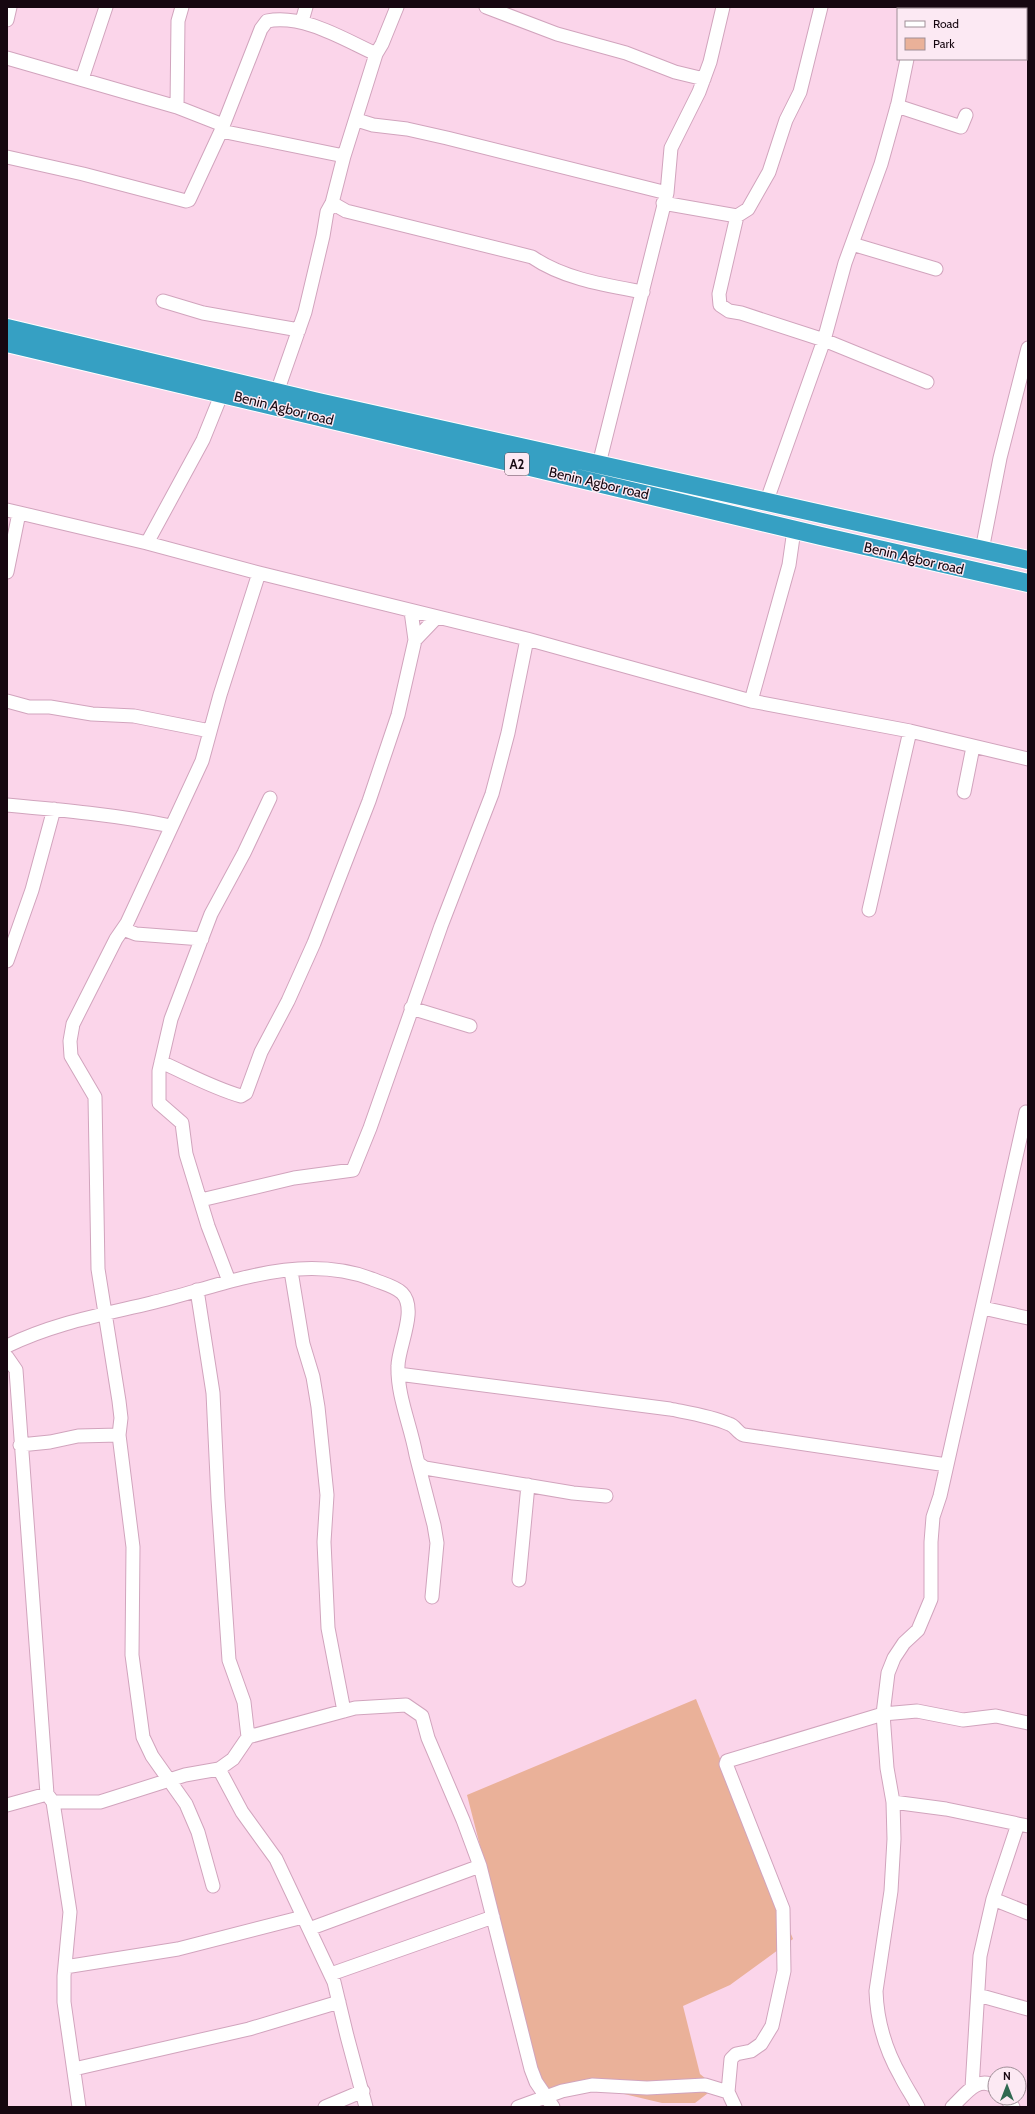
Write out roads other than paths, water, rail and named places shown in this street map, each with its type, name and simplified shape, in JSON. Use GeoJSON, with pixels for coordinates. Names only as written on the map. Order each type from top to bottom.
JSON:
{"type":"FeatureCollection","features":[{"type":"Feature","properties":{"kind":"highway","name":"Benin Agbor road"},"geometry":{"type":"LineString","coordinates":[[7,328],[276,399],[794,530],[1028,583]]}},
{"type":"Feature","properties":{"kind":"highway","name":"Benin Agbor road"},"geometry":{"type":"LineString","coordinates":[[7,343],[222,393],[276,399],[599,464],[767,500],[816,514],[1028,560]]}},
{"type":"Feature","properties":{"kind":"street"},"geometry":{"type":"LineString","coordinates":[[7,20],[10,7]]}},
{"type":"Feature","properties":{"kind":"street"},"geometry":{"type":"LineString","coordinates":[[82,79],[106,7]]}},
{"type":"Feature","properties":{"kind":"street"},"geometry":{"type":"LineString","coordinates":[[177,107],[178,21],[182,7]]}},
{"type":"Feature","properties":{"kind":"street"},"geometry":{"type":"LineString","coordinates":[[302,21],[306,7]]}},
{"type":"Feature","properties":{"kind":"street"},"geometry":{"type":"LineString","coordinates":[[276,399],[299,330],[322,244],[327,212],[332,203],[344,156],[357,120],[376,54],[382,44],[397,7]]}},
{"type":"Feature","properties":{"kind":"street"},"geometry":{"type":"LineString","coordinates":[[486,7],[558,34],[626,53],[675,72],[704,79]]}},
{"type":"Feature","properties":{"kind":"street"},"geometry":{"type":"LineString","coordinates":[[599,464],[643,292],[665,198],[671,148],[704,79],[710,62],[723,7]]}},
{"type":"Feature","properties":{"kind":"street"},"geometry":{"type":"LineString","coordinates":[[821,7],[800,92],[786,120],[770,172],[748,209],[737,216],[719,294],[720,305],[730,311],[741,313],[824,340],[927,382]]}},
{"type":"Feature","properties":{"kind":"street"},"geometry":{"type":"LineString","coordinates":[[7,157],[83,174],[186,201],[189,200],[193,194],[222,128],[264,24],[268,21],[287,18],[302,21],[376,54]]}},
{"type":"Feature","properties":{"kind":"street"},"geometry":{"type":"LineString","coordinates":[[7,58],[177,107],[222,128],[344,156]]}},
{"type":"Feature","properties":{"kind":"street"},"geometry":{"type":"LineString","coordinates":[[767,500],[824,340],[836,293],[881,164],[897,106],[907,60]]}},
{"type":"Feature","properties":{"kind":"street"},"geometry":{"type":"LineString","coordinates":[[897,106],[961,128],[966,115]]}},
{"type":"Feature","properties":{"kind":"street"},"geometry":{"type":"LineString","coordinates":[[357,120],[447,138],[665,198],[737,216]]}},
{"type":"Feature","properties":{"kind":"street"},"geometry":{"type":"LineString","coordinates":[[332,203],[346,211],[532,257],[556,271],[606,285],[643,292]]}},
{"type":"Feature","properties":{"kind":"street"},"geometry":{"type":"LineString","coordinates":[[852,244],[936,269]]}},
{"type":"Feature","properties":{"kind":"street"},"geometry":{"type":"LineString","coordinates":[[163,301],[203,313],[299,330]]}},
{"type":"Feature","properties":{"kind":"street"},"geometry":{"type":"LineString","coordinates":[[982,550],[1000,458],[1028,348]]}},
{"type":"Feature","properties":{"kind":"street"},"geometry":{"type":"LineString","coordinates":[[146,543],[203,440],[222,393]]}},
{"type":"Feature","properties":{"kind":"street"},"geometry":{"type":"LineString","coordinates":[[7,572],[13,512],[146,543],[260,573],[527,639],[751,701],[910,731],[1028,759]]}},
{"type":"Feature","properties":{"kind":"street"},"geometry":{"type":"LineString","coordinates":[[751,701],[789,565],[794,530]]}},
{"type":"Feature","properties":{"kind":"street"},"geometry":{"type":"LineString","coordinates":[[213,1886],[198,1832],[189,1811],[177,1790],[168,1780],[148,1749],[140,1724],[132,1655],[133,1547],[119,1435],[121,1418],[119,1401],[98,1269],[95,1097],[71,1056],[70,1041],[73,1024],[116,939],[123,929],[202,761],[260,573]]}},
{"type":"Feature","properties":{"kind":"street"},"geometry":{"type":"LineString","coordinates":[[161,1062],[195,1077],[208,1085],[241,1096],[246,1093],[260,1052],[288,1001],[314,943],[369,801],[398,715],[415,640],[411,611]]}},
{"type":"Feature","properties":{"kind":"street"},"geometry":{"type":"LineString","coordinates":[[415,640],[437,617]]}},
{"type":"Feature","properties":{"kind":"street"},"geometry":{"type":"LineString","coordinates":[[201,1200],[294,1178],[354,1170],[411,1008],[492,794],[508,733],[527,639]]}},
{"type":"Feature","properties":{"kind":"street"},"geometry":{"type":"LineString","coordinates":[[7,702],[29,707],[50,707],[92,714],[134,716],[210,731]]}},
{"type":"Feature","properties":{"kind":"street"},"geometry":{"type":"LineString","coordinates":[[868,910],[910,731]]}},
{"type":"Feature","properties":{"kind":"street"},"geometry":{"type":"LineString","coordinates":[[964,792],[973,747]]}},
{"type":"Feature","properties":{"kind":"street"},"geometry":{"type":"LineString","coordinates":[[229,1281],[208,1226],[186,1154],[182,1123],[158,1103],[161,1062],[171,1019],[211,914],[244,853],[270,798]]}},
{"type":"Feature","properties":{"kind":"street"},"geometry":{"type":"LineString","coordinates":[[7,805],[143,820],[171,826]]}},
{"type":"Feature","properties":{"kind":"street"},"geometry":{"type":"LineString","coordinates":[[7,961],[32,890],[54,809]]}},
{"type":"Feature","properties":{"kind":"street"},"geometry":{"type":"LineString","coordinates":[[123,929],[136,934],[202,939]]}},
{"type":"Feature","properties":{"kind":"street"},"geometry":{"type":"LineString","coordinates":[[411,1008],[470,1026]]}},
{"type":"Feature","properties":{"kind":"street"},"geometry":{"type":"LineString","coordinates":[[918,2107],[900,2076],[882,2030],[877,2003],[876,1991],[891,1891],[893,1802],[887,1768],[883,1714],[888,1673],[894,1658],[904,1643],[918,1630],[931,1599],[930,1542],[933,1516],[947,1465],[1027,1110]]}},
{"type":"Feature","properties":{"kind":"street"},"geometry":{"type":"LineString","coordinates":[[7,1346],[54,1326],[256,1274],[321,1268],[343,1270],[385,1284],[402,1294],[408,1305],[407,1320],[399,1355],[398,1374],[437,1543],[432,1597]]}},
{"type":"Feature","properties":{"kind":"street"},"geometry":{"type":"LineString","coordinates":[[291,1271],[303,1344],[313,1377],[318,1408],[327,1495],[324,1542],[328,1628],[344,1711]]}},
{"type":"Feature","properties":{"kind":"street"},"geometry":{"type":"LineString","coordinates":[[197,1290],[213,1392],[218,1499],[229,1660],[244,1702],[248,1737]]}},
{"type":"Feature","properties":{"kind":"street"},"geometry":{"type":"LineString","coordinates":[[983,1308],[1028,1318]]}},
{"type":"Feature","properties":{"kind":"street"},"geometry":{"type":"LineString","coordinates":[[7,1356],[16,1370],[20,1445],[50,1798],[70,1912],[65,1967],[64,2002],[79,2107]]}},
{"type":"Feature","properties":{"kind":"street"},"geometry":{"type":"LineString","coordinates":[[398,1374],[670,1409],[713,1418],[732,1425],[738,1433],[744,1435],[947,1465]]}},
{"type":"Feature","properties":{"kind":"street"},"geometry":{"type":"LineString","coordinates":[[20,1445],[78,1436],[119,1435]]}},
{"type":"Feature","properties":{"kind":"street"},"geometry":{"type":"LineString","coordinates":[[418,1462],[430,1470],[573,1493],[606,1496]]}},
{"type":"Feature","properties":{"kind":"street"},"geometry":{"type":"LineString","coordinates":[[519,1580],[528,1485]]}},
{"type":"Feature","properties":{"kind":"street"},"geometry":{"type":"LineString","coordinates":[[7,1804],[50,1798],[80,1804],[100,1802],[185,1775],[219,1769],[233,1759],[248,1737],[355,1708],[406,1706],[422,1716],[428,1738],[480,1866],[531,2069],[536,2082],[550,2102]]}},
{"type":"Feature","properties":{"kind":"street"},"geometry":{"type":"LineString","coordinates":[[735,2107],[728,2092],[731,2059],[736,2054],[751,2051],[761,2044],[772,2026],[784,1971],[783,1916],[782,1904],[726,1764],[727,1761],[883,1714],[917,1711],[963,1720],[996,1716],[1028,1723]]}},
{"type":"Feature","properties":{"kind":"street"},"geometry":{"type":"LineString","coordinates":[[219,1769],[242,1812],[276,1860],[330,1974],[339,2002],[346,2036],[366,2107]]}},
{"type":"Feature","properties":{"kind":"street"},"geometry":{"type":"LineString","coordinates":[[893,1802],[946,1809],[1023,1825],[993,1899],[980,1956],[972,2088]]}},
{"type":"Feature","properties":{"kind":"street"},"geometry":{"type":"LineString","coordinates":[[309,1929],[480,1866]]}},
{"type":"Feature","properties":{"kind":"street"},"geometry":{"type":"LineString","coordinates":[[993,1899],[1028,1913]]}},
{"type":"Feature","properties":{"kind":"street"},"geometry":{"type":"LineString","coordinates":[[65,1967],[178,1949],[303,1917]]}},
{"type":"Feature","properties":{"kind":"street"},"geometry":{"type":"LineString","coordinates":[[330,1974],[493,1917]]}},
{"type":"Feature","properties":{"kind":"street"},"geometry":{"type":"LineString","coordinates":[[978,1995],[1028,2009]]}},
{"type":"Feature","properties":{"kind":"street"},"geometry":{"type":"LineString","coordinates":[[74,2068],[249,2029],[339,2002]]}},
{"type":"Feature","properties":{"kind":"street"},"geometry":{"type":"LineString","coordinates":[[952,2107],[972,2088],[981,2082],[987,2083]]}},
{"type":"Feature","properties":{"kind":"street"},"geometry":{"type":"LineString","coordinates":[[518,2107],[550,2102],[562,2091],[592,2085],[647,2088],[705,2085],[728,2092]]}},
{"type":"Feature","properties":{"kind":"street"},"geometry":{"type":"LineString","coordinates":[[325,2107],[362,2091]]}}]}
